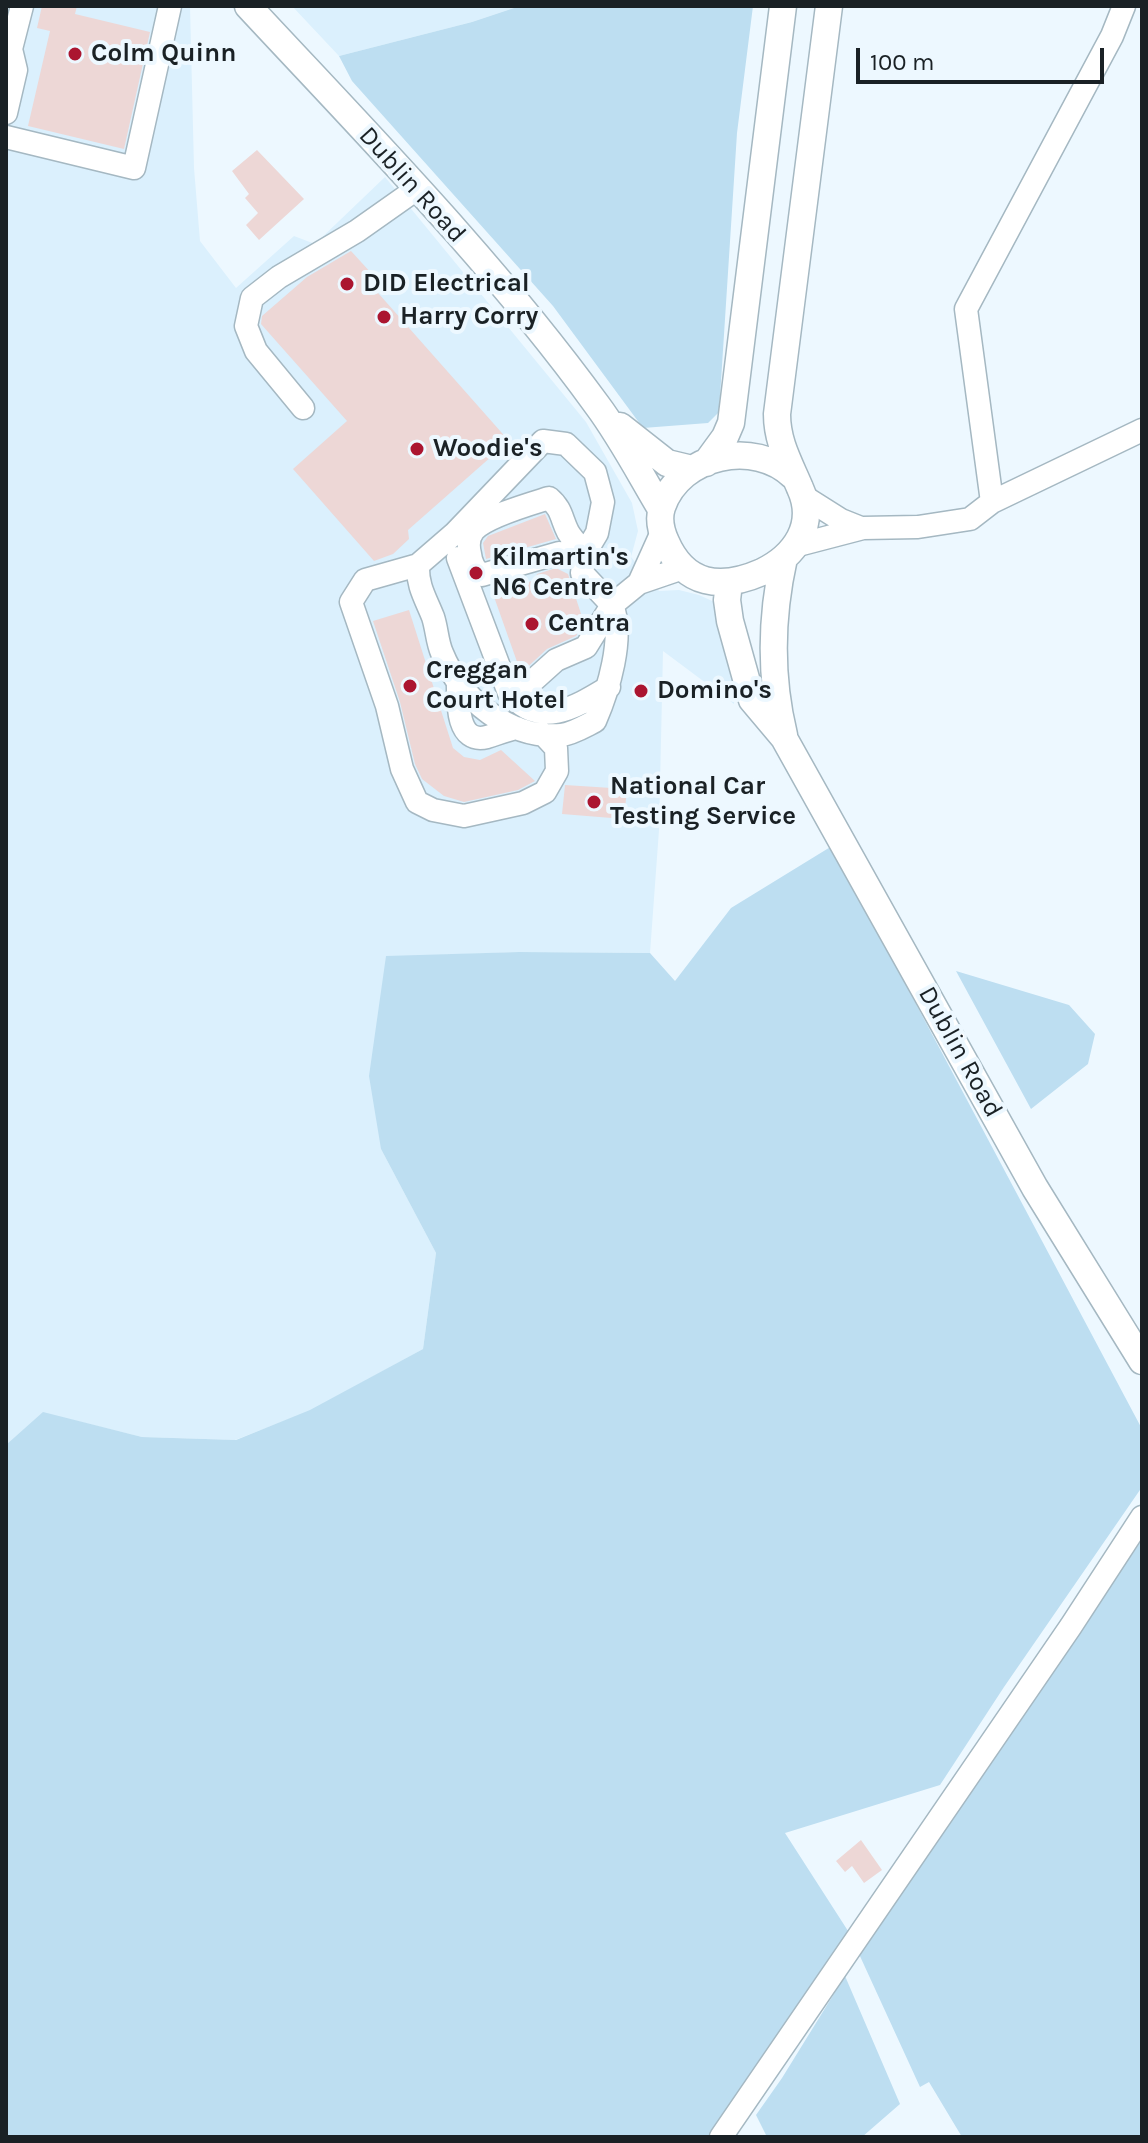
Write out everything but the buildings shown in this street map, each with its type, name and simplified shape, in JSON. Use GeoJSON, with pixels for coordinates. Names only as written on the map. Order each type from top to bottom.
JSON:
{"type":"FeatureCollection","features":[{"type":"Feature","properties":{"kind":"main road","name":"Dublin Road"},"geometry":{"type":"LineString","coordinates":[[248,6],[418,188],[545,336],[599,407],[662,520]]}},
{"type":"Feature","properties":{"kind":"main road"},"geometry":{"type":"LineString","coordinates":[[783,6],[731,423],[725,437],[669,493],[662,520],[672,555],[683,568],[705,581],[729,583],[763,571],[791,552],[805,516],[798,486],[777,433],[777,414],[829,6]]}},
{"type":"Feature","properties":{"kind":"main road","name":"Dublin Road"},"geometry":{"type":"LineString","coordinates":[[599,407],[667,463],[699,466]]}},
{"type":"Feature","properties":{"kind":"main road"},"geometry":{"type":"LineString","coordinates":[[699,466],[727,455],[746,454],[778,463],[798,486]]}},
{"type":"Feature","properties":{"kind":"main road","name":"Dublin Road"},"geometry":{"type":"LineString","coordinates":[[784,738],[775,690],[775,610],[791,552]]}},
{"type":"Feature","properties":{"kind":"main road","name":"Dublin Road"},"geometry":{"type":"LineString","coordinates":[[729,583],[727,600],[730,621],[752,700],[784,738],[1035,1188],[1142,1361]]}},
{"type":"Feature","properties":{"kind":"street"},"geometry":{"type":"LineString","coordinates":[[7,104],[16,70],[11,49],[22,6]]}},
{"type":"Feature","properties":{"kind":"street"},"geometry":{"type":"LineString","coordinates":[[6,137],[134,168],[170,6]]}},
{"type":"Feature","properties":{"kind":"street"},"geometry":{"type":"LineString","coordinates":[[992,502],[966,309],[1112,36],[1124,6]]}},
{"type":"Feature","properties":{"kind":"street"},"geometry":{"type":"LineString","coordinates":[[303,408],[256,351],[246,326],[252,298],[279,277],[357,231],[418,188]]}},
{"type":"Feature","properties":{"kind":"street"},"geometry":{"type":"LineString","coordinates":[[791,552],[863,528],[918,527],[970,519],[992,502],[1142,430]]}},
{"type":"Feature","properties":{"kind":"street"},"geometry":{"type":"LineString","coordinates":[[418,565],[417,582],[433,618],[442,653],[478,704],[505,723],[532,734],[543,734],[564,735],[595,721],[609,687],[616,615],[612,605],[582,573],[584,556],[597,533],[603,502],[595,472],[566,444],[543,441],[455,533],[418,565],[365,580],[351,602],[387,706],[402,769],[417,802],[433,810],[464,816],[523,803],[545,792],[557,771],[556,748],[543,734]]}},
{"type":"Feature","properties":{"kind":"street"},"geometry":{"type":"LineString","coordinates":[[798,486],[841,520],[863,528]]}},
{"type":"Feature","properties":{"kind":"street"},"geometry":{"type":"LineString","coordinates":[[549,498],[558,505],[567,531],[584,556],[559,553],[482,575],[475,571],[470,558],[469,541],[474,530],[512,510],[549,498]]}},
{"type":"Feature","properties":{"kind":"street"},"geometry":{"type":"LineString","coordinates":[[639,583],[662,520]]}},
{"type":"Feature","properties":{"kind":"street"},"geometry":{"type":"LineString","coordinates":[[455,533],[455,549],[509,693],[521,707],[553,713],[584,702],[609,687]]}},
{"type":"Feature","properties":{"kind":"street"},"geometry":{"type":"LineString","coordinates":[[505,682],[526,687],[556,660],[586,647],[612,605],[639,583],[683,568]]}},
{"type":"Feature","properties":{"kind":"street"},"geometry":{"type":"LineString","coordinates":[[728,2131],[1142,1517]]}},
{"type":"Feature","properties":{"kind":"shaded area"},"geometry":{"type":"Polygon","coordinates":[[[6,6],[190,6],[194,168],[200,241],[236,288],[294,236],[315,244],[385,177],[586,422],[632,503],[638,531],[631,557],[659,591],[679,590],[721,605],[735,668],[734,704],[663,651],[659,830],[650,953],[519,952],[386,957],[381,1149],[436,1253],[423,1349],[310,1411],[235,1440],[142,1437],[44,1413],[6,1450],[6,6]]]}},
{"type":"Feature","properties":{"kind":"shaded area"},"geometry":{"type":"Polygon","coordinates":[[[292,6],[520,6],[472,22],[339,56],[292,6]]]}},
{"type":"Feature","properties":{"kind":"shaded area"},"geometry":{"type":"Polygon","coordinates":[[[520,6],[753,6],[737,133],[719,412],[708,423],[643,428],[553,306],[352,81],[339,56],[472,22],[520,6]]]}},
{"type":"Feature","properties":{"kind":"shaded area"},"geometry":{"type":"Polygon","coordinates":[[[832,846],[1142,1429],[1142,1487],[940,1785],[785,1833],[850,1934],[710,2137],[6,2137],[6,1445],[43,1412],[142,1437],[236,1440],[310,1410],[423,1349],[436,1253],[381,1149],[369,1076],[386,956],[519,952],[650,953],[675,981],[731,908],[832,846]]]}},
{"type":"Feature","properties":{"kind":"shaded area"},"geometry":{"type":"Polygon","coordinates":[[[956,971],[1069,1005],[1095,1034],[1088,1064],[1031,1109],[956,971]]]}},
{"type":"Feature","properties":{"kind":"shaded area"},"geometry":{"type":"Polygon","coordinates":[[[1142,1540],[1142,2137],[962,2137],[929,2082],[920,2087],[859,1954],[1142,1540]]]}},
{"type":"Feature","properties":{"kind":"shaded area"},"geometry":{"type":"Polygon","coordinates":[[[845,1976],[900,2104],[862,2137],[767,2137],[756,2115],[845,1976]]]}},
{"type":"Feature","properties":{"kind":"place","name":"Colm Quinn"},"geometry":{"type":"Point","coordinates":[75,54]}},
{"type":"Feature","properties":{"kind":"place","name":"DID Electrical"},"geometry":{"type":"Point","coordinates":[347,284]}},
{"type":"Feature","properties":{"kind":"place","name":"Harry Corry"},"geometry":{"type":"Point","coordinates":[384,317]}},
{"type":"Feature","properties":{"kind":"place","name":"Woodie's"},"geometry":{"type":"Point","coordinates":[417,449]}},
{"type":"Feature","properties":{"kind":"place","name":"Kilmartin's N6 Centre"},"geometry":{"type":"Point","coordinates":[476,573]}},
{"type":"Feature","properties":{"kind":"place","name":"Centra"},"geometry":{"type":"Point","coordinates":[532,624]}},
{"type":"Feature","properties":{"kind":"place","name":"Creggan Court Hotel"},"geometry":{"type":"Point","coordinates":[410,686]}},
{"type":"Feature","properties":{"kind":"place","name":"Domino's"},"geometry":{"type":"Point","coordinates":[641,691]}},
{"type":"Feature","properties":{"kind":"place","name":"National Car Testing Service"},"geometry":{"type":"Point","coordinates":[594,802]}}]}
